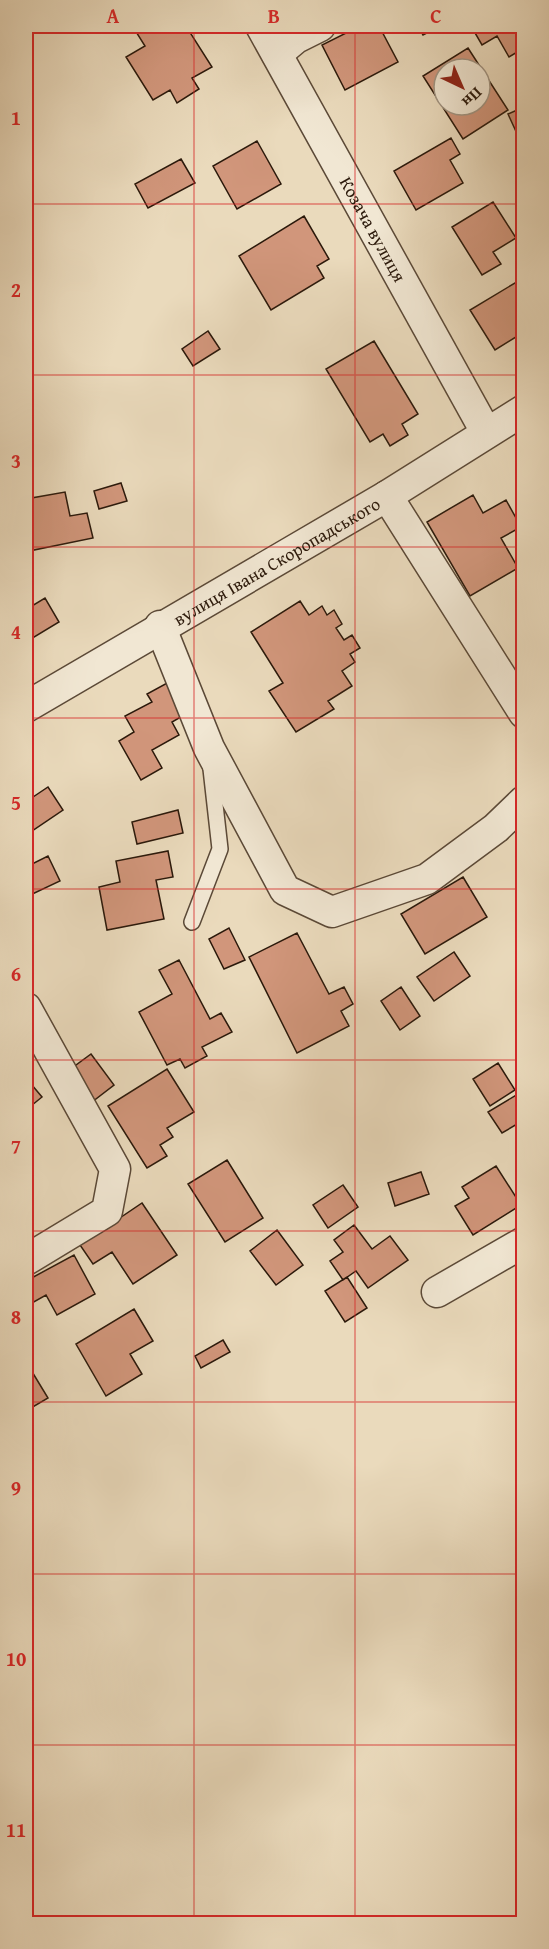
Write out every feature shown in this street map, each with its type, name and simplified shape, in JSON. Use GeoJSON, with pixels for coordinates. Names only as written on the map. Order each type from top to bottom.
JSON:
{"type":"FeatureCollection","features":[{"type":"Feature","properties":{"kind":"street","name":"Козача вулиця"},"geometry":{"type":"LineString","coordinates":[[261,26],[486,432]]}},
{"type":"Feature","properties":{"kind":"street"},"geometry":{"type":"LineString","coordinates":[[277,54],[296,39],[320,26]]}},
{"type":"Feature","properties":{"kind":"street","name":"вулиця Івана Скоропадського"},"geometry":{"type":"LineString","coordinates":[[26,707],[160,626],[387,496],[524,410]]}},
{"type":"Feature","properties":{"kind":"street"},"geometry":{"type":"LineString","coordinates":[[387,496],[524,713]]}},
{"type":"Feature","properties":{"kind":"street"},"geometry":{"type":"LineString","coordinates":[[160,626],[209,748],[285,890],[332,912],[427,879],[496,828],[524,801]]}},
{"type":"Feature","properties":{"kind":"street"},"geometry":{"type":"LineString","coordinates":[[26,1008],[115,1169],[107,1211],[26,1260]]}},
{"type":"Feature","properties":{"kind":"street"},"geometry":{"type":"LineString","coordinates":[[437,1292],[524,1242]]}},
{"type":"Feature","properties":{"kind":"lane"},"geometry":{"type":"LineString","coordinates":[[192,921],[220,849],[209,748]]}},
{"type":"Feature","properties":{"kind":"building"},"geometry":{"type":"Polygon","coordinates":[[[176,26],[177,28],[186,26],[212,67],[192,78],[199,89],[177,103],[170,90],[153,100],[126,57],[145,46],[133,27],[176,26]]]}},
{"type":"Feature","properties":{"kind":"building"},"geometry":{"type":"Polygon","coordinates":[[[360,26],[379,26],[398,62],[345,90],[322,45],[360,26]]]}},
{"type":"Feature","properties":{"kind":"building"},"geometry":{"type":"Polygon","coordinates":[[[418,26],[440,26],[423,35],[418,26]]]}},
{"type":"Feature","properties":{"kind":"building"},"geometry":{"type":"Polygon","coordinates":[[[471,26],[524,26],[524,48],[509,57],[497,36],[482,45],[471,26]]]}},
{"type":"Feature","properties":{"kind":"building"},"geometry":{"type":"Polygon","coordinates":[[[468,48],[474,57],[454,57],[468,48]]]}},
{"type":"Feature","properties":{"kind":"building"},"geometry":{"type":"Polygon","coordinates":[[[432,70],[432,90],[423,76],[432,70]]]}},
{"type":"Feature","properties":{"kind":"building"},"geometry":{"type":"Polygon","coordinates":[[[492,85],[508,110],[463,139],[449,117],[492,117],[492,85]]]}},
{"type":"Feature","properties":{"kind":"building"},"geometry":{"type":"Polygon","coordinates":[[[524,107],[524,149],[508,114],[524,107]]]}},
{"type":"Feature","properties":{"kind":"building"},"geometry":{"type":"Polygon","coordinates":[[[451,138],[460,154],[450,160],[463,183],[416,210],[394,171],[451,138]]]}},
{"type":"Feature","properties":{"kind":"building"},"geometry":{"type":"Polygon","coordinates":[[[257,141],[281,184],[237,209],[213,166],[257,141]]]}},
{"type":"Feature","properties":{"kind":"building"},"geometry":{"type":"Polygon","coordinates":[[[181,159],[195,183],[148,208],[135,184],[181,159]]]}},
{"type":"Feature","properties":{"kind":"building"},"geometry":{"type":"Polygon","coordinates":[[[493,202],[516,238],[493,252],[501,264],[482,275],[452,227],[493,202]]]}},
{"type":"Feature","properties":{"kind":"building"},"geometry":{"type":"Polygon","coordinates":[[[304,216],[329,259],[317,266],[324,278],[271,310],[239,256],[304,216]]]}},
{"type":"Feature","properties":{"kind":"building"},"geometry":{"type":"Polygon","coordinates":[[[520,280],[524,286],[524,332],[495,350],[470,310],[520,280]]]}},
{"type":"Feature","properties":{"kind":"building"},"geometry":{"type":"Polygon","coordinates":[[[208,331],[220,349],[193,366],[182,349],[208,331]]]}},
{"type":"Feature","properties":{"kind":"building"},"geometry":{"type":"Polygon","coordinates":[[[374,341],[418,414],[402,424],[408,435],[390,446],[383,434],[370,442],[326,369],[374,341]]]}},
{"type":"Feature","properties":{"kind":"building"},"geometry":{"type":"Polygon","coordinates":[[[121,483],[127,501],[99,509],[94,491],[121,483]]]}},
{"type":"Feature","properties":{"kind":"building"},"geometry":{"type":"Polygon","coordinates":[[[65,492],[70,516],[87,513],[93,538],[29,551],[26,537],[26,499],[65,492]]]}},
{"type":"Feature","properties":{"kind":"building"},"geometry":{"type":"Polygon","coordinates":[[[473,495],[483,513],[506,500],[521,527],[501,538],[518,568],[470,596],[427,522],[473,495]]]}},
{"type":"Feature","properties":{"kind":"building"},"geometry":{"type":"Polygon","coordinates":[[[26,595],[32,606],[45,598],[59,622],[26,642],[26,595]]]}},
{"type":"Feature","properties":{"kind":"building"},"geometry":{"type":"Polygon","coordinates":[[[300,601],[309,615],[322,606],[327,615],[334,610],[342,624],[336,628],[344,640],[352,635],[360,648],[350,654],[355,662],[342,671],[352,686],[328,701],[334,709],[296,732],[269,691],[283,683],[251,632],[300,601]]]}},
{"type":"Feature","properties":{"kind":"building"},"geometry":{"type":"Polygon","coordinates":[[[169,682],[186,714],[172,722],[179,735],[152,750],[162,768],[141,780],[119,741],[134,732],[125,716],[152,702],[147,694],[169,682]]]}},
{"type":"Feature","properties":{"kind":"building"},"geometry":{"type":"Polygon","coordinates":[[[26,785],[33,797],[48,787],[63,810],[26,835],[26,785]]]}},
{"type":"Feature","properties":{"kind":"building"},"geometry":{"type":"Polygon","coordinates":[[[178,810],[183,833],[137,844],[132,822],[178,810]]]}},
{"type":"Feature","properties":{"kind":"building"},"geometry":{"type":"Polygon","coordinates":[[[524,831],[524,845],[517,835],[524,831]]]}},
{"type":"Feature","properties":{"kind":"building"},"geometry":{"type":"Polygon","coordinates":[[[168,851],[173,877],[156,880],[164,919],[107,930],[99,887],[120,882],[116,861],[168,851]]]}},
{"type":"Feature","properties":{"kind":"building"},"geometry":{"type":"Polygon","coordinates":[[[48,856],[60,881],[26,897],[26,867],[48,856]]]}},
{"type":"Feature","properties":{"kind":"building"},"geometry":{"type":"Polygon","coordinates":[[[463,877],[487,917],[425,954],[401,914],[463,877]]]}},
{"type":"Feature","properties":{"kind":"building"},"geometry":{"type":"Polygon","coordinates":[[[229,928],[245,960],[224,969],[209,939],[229,928]]]}},
{"type":"Feature","properties":{"kind":"building"},"geometry":{"type":"Polygon","coordinates":[[[297,933],[329,994],[344,987],[353,1004],[341,1011],[349,1026],[297,1053],[249,957],[297,933]]]}},
{"type":"Feature","properties":{"kind":"building"},"geometry":{"type":"Polygon","coordinates":[[[454,952],[470,976],[434,1001],[417,977],[454,952]]]}},
{"type":"Feature","properties":{"kind":"building"},"geometry":{"type":"Polygon","coordinates":[[[179,960],[210,1019],[221,1013],[232,1032],[202,1047],[207,1056],[185,1068],[180,1059],[167,1065],[139,1012],[172,994],[159,970],[179,960]]]}},
{"type":"Feature","properties":{"kind":"building"},"geometry":{"type":"Polygon","coordinates":[[[401,987],[420,1016],[400,1030],[381,1001],[401,987]]]}},
{"type":"Feature","properties":{"kind":"building"},"geometry":{"type":"Polygon","coordinates":[[[91,1054],[114,1085],[92,1102],[68,1071],[91,1054]]]}},
{"type":"Feature","properties":{"kind":"building"},"geometry":{"type":"Polygon","coordinates":[[[498,1063],[515,1090],[490,1106],[473,1079],[498,1063]]]}},
{"type":"Feature","properties":{"kind":"building"},"geometry":{"type":"Polygon","coordinates":[[[167,1069],[194,1112],[167,1128],[173,1137],[160,1145],[167,1156],[147,1168],[108,1106],[167,1069]]]}},
{"type":"Feature","properties":{"kind":"building"},"geometry":{"type":"Polygon","coordinates":[[[26,1078],[42,1097],[26,1110],[26,1078]]]}},
{"type":"Feature","properties":{"kind":"building"},"geometry":{"type":"Polygon","coordinates":[[[518,1094],[524,1103],[524,1120],[502,1133],[488,1112],[518,1094]]]}},
{"type":"Feature","properties":{"kind":"building"},"geometry":{"type":"Polygon","coordinates":[[[227,1160],[263,1218],[225,1242],[188,1184],[227,1160]]]}},
{"type":"Feature","properties":{"kind":"building"},"geometry":{"type":"Polygon","coordinates":[[[496,1166],[521,1205],[473,1235],[455,1206],[469,1198],[462,1187],[496,1166]]]}},
{"type":"Feature","properties":{"kind":"building"},"geometry":{"type":"Polygon","coordinates":[[[421,1172],[429,1194],[395,1206],[388,1183],[421,1172]]]}},
{"type":"Feature","properties":{"kind":"building"},"geometry":{"type":"Polygon","coordinates":[[[343,1185],[358,1207],[328,1228],[313,1205],[343,1185]]]}},
{"type":"Feature","properties":{"kind":"building"},"geometry":{"type":"Polygon","coordinates":[[[142,1203],[177,1255],[133,1284],[112,1252],[93,1264],[80,1245],[142,1203]]]}},
{"type":"Feature","properties":{"kind":"building"},"geometry":{"type":"Polygon","coordinates":[[[354,1225],[372,1249],[390,1236],[408,1260],[368,1288],[356,1271],[343,1280],[330,1261],[343,1252],[334,1240],[354,1225]]]}},
{"type":"Feature","properties":{"kind":"building"},"geometry":{"type":"Polygon","coordinates":[[[277,1230],[303,1265],[276,1285],[250,1251],[277,1230]]]}},
{"type":"Feature","properties":{"kind":"building"},"geometry":{"type":"Polygon","coordinates":[[[74,1255],[95,1294],[57,1315],[46,1295],[32,1303],[26,1291],[26,1281],[74,1255]]]}},
{"type":"Feature","properties":{"kind":"building"},"geometry":{"type":"Polygon","coordinates":[[[347,1277],[367,1308],[345,1322],[325,1291],[347,1277]]]}},
{"type":"Feature","properties":{"kind":"building"},"geometry":{"type":"Polygon","coordinates":[[[134,1309],[153,1341],[130,1354],[142,1374],[106,1396],[76,1344],[134,1309]]]}},
{"type":"Feature","properties":{"kind":"building"},"geometry":{"type":"Polygon","coordinates":[[[223,1340],[230,1352],[201,1368],[195,1356],[223,1340]]]}},
{"type":"Feature","properties":{"kind":"building"},"geometry":{"type":"Polygon","coordinates":[[[31,1370],[48,1398],[26,1411],[26,1374],[31,1370]]]}}]}
